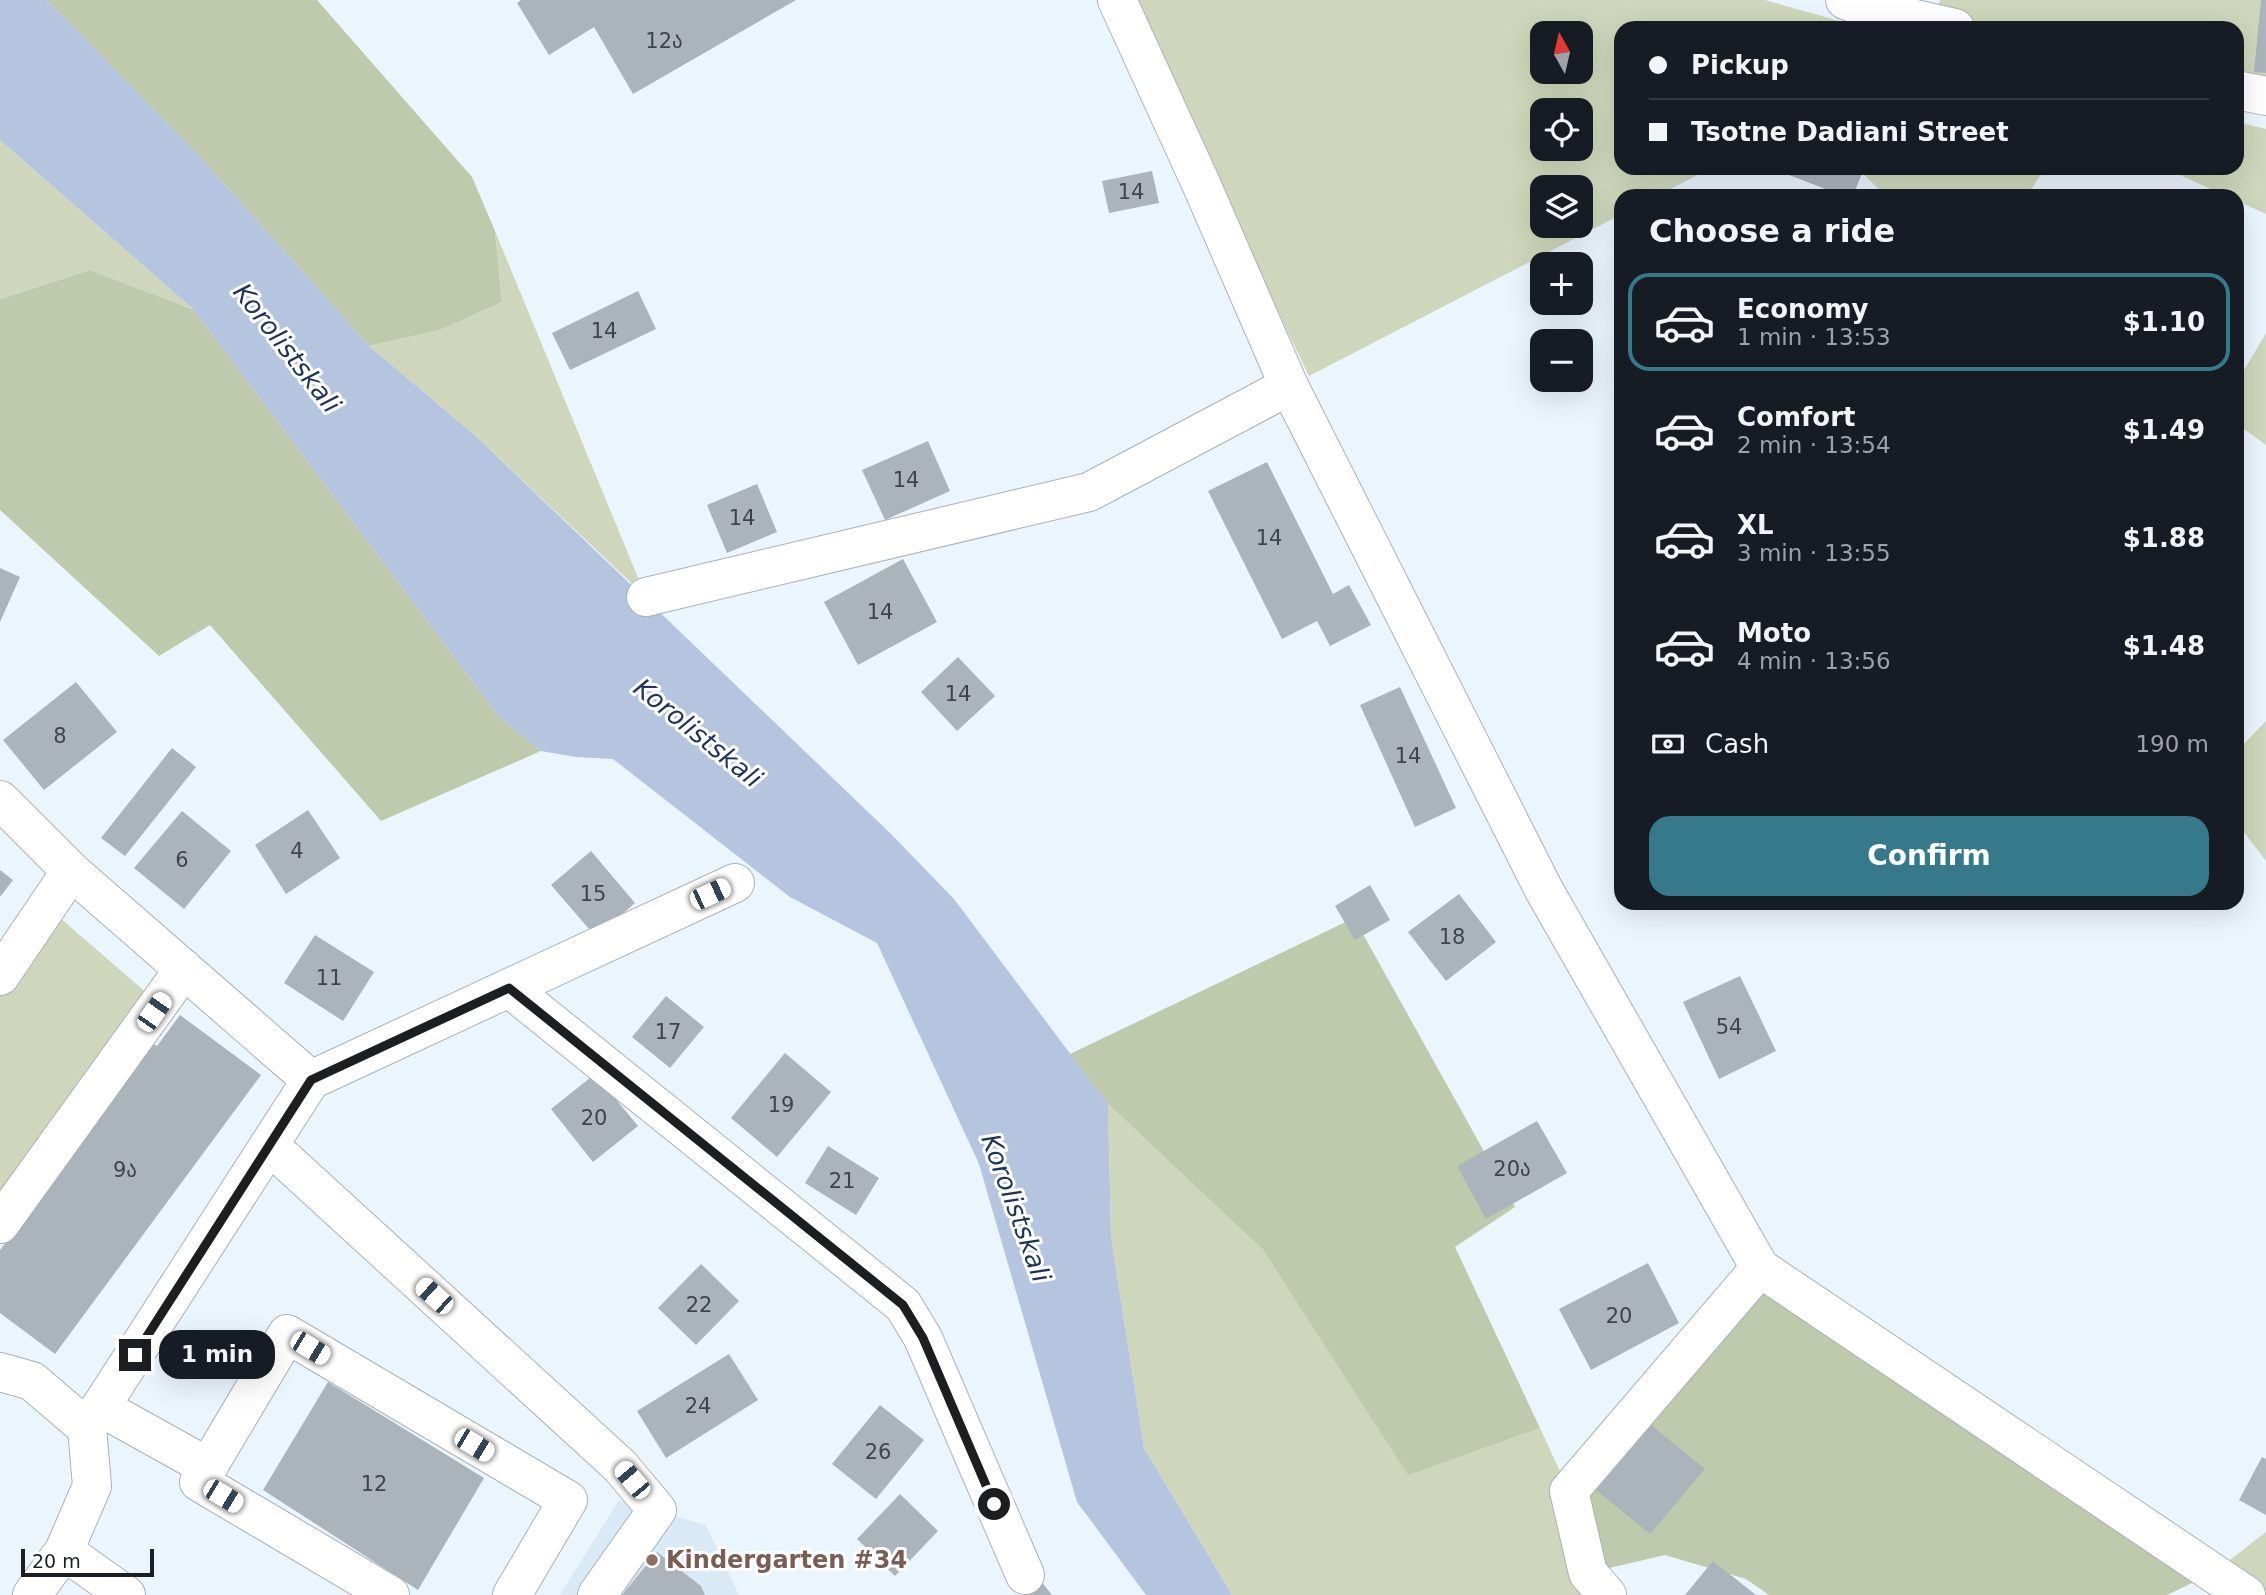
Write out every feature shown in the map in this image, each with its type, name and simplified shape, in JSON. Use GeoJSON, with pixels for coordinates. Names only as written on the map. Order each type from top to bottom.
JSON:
{"type":"FeatureCollection","features":[{"type":"Feature","properties":{"kind":"street"},"geometry":{"type":"LineString","coordinates":[[1117,0],[1289,386],[1544,890],[1760,1268],[2246,1595]]}},
{"type":"Feature","properties":{"kind":"street"},"geometry":{"type":"LineString","coordinates":[[1860,3],[1928,21]]}},
{"type":"Feature","properties":{"kind":"street"},"geometry":{"type":"LineString","coordinates":[[2244,92],[2266,96]]}},
{"type":"Feature","properties":{"kind":"street"},"geometry":{"type":"LineString","coordinates":[[646,597],[1089,492],[1289,386]]}},
{"type":"Feature","properties":{"kind":"street"},"geometry":{"type":"LineString","coordinates":[[0,800],[71,871],[311,1080]]}},
{"type":"Feature","properties":{"kind":"street"},"geometry":{"type":"LineString","coordinates":[[0,976],[71,871]]}},
{"type":"Feature","properties":{"kind":"street"},"geometry":{"type":"LineString","coordinates":[[32,1595],[64,1551],[92,1486],[94,1418],[311,1080],[735,883]]}},
{"type":"Feature","properties":{"kind":"street"},"geometry":{"type":"LineString","coordinates":[[0,1224],[184,969]]}},
{"type":"Feature","properties":{"kind":"street"},"geometry":{"type":"LineString","coordinates":[[509,988],[903,1305],[923,1338],[1025,1575]]}},
{"type":"Feature","properties":{"kind":"street"},"geometry":{"type":"LineString","coordinates":[[269,1145],[620,1466],[657,1510],[597,1595]]}},
{"type":"Feature","properties":{"kind":"street"},"geometry":{"type":"LineString","coordinates":[[1607,1595],[1588,1573],[1569,1491],[1760,1268]]}},
{"type":"Feature","properties":{"kind":"street"},"geometry":{"type":"LineString","coordinates":[[390,1595],[199,1482],[287,1334],[568,1500],[512,1595]]}},
{"type":"Feature","properties":{"kind":"street"},"geometry":{"type":"LineString","coordinates":[[0,1372],[32,1381],[94,1418],[208,1467]]}},
{"type":"Feature","properties":{"kind":"street"},"geometry":{"type":"LineString","coordinates":[[64,1551],[125,1595]]}},
{"type":"Feature","properties":{"kind":"shaded area","name":"Kindergarten #34"},"geometry":{"type":"Polygon","coordinates":[[[619,1500],[706,1525],[739,1595],[560,1595],[619,1500]]]}},
{"type":"Feature","properties":{"kind":"green space"},"geometry":{"type":"Polygon","coordinates":[[[47,0],[317,0],[472,177],[495,231],[502,302],[440,330],[369,346],[203,160],[47,0]]]}},
{"type":"Feature","properties":{"kind":"green space"},"geometry":{"type":"Polygon","coordinates":[[[1129,0],[1765,0],[1839,21],[1614,21],[1614,175],[1698,175],[1670,189],[1614,189],[1614,218],[1593,229],[1593,175],[1530,175],[1530,238],[1576,238],[1549,252],[1530,252],[1530,262],[1309,376],[1129,0]]]}},
{"type":"Feature","properties":{"kind":"green space"},"geometry":{"type":"Polygon","coordinates":[[[1940,0],[2266,0],[2266,96],[2244,91],[2244,21],[1933,21],[1940,0]]]}},
{"type":"Feature","properties":{"kind":"green space"},"geometry":{"type":"Polygon","coordinates":[[[2244,124],[2266,129],[2266,214],[2244,204],[2244,189],[2211,189],[2180,175],[2244,175],[2244,124]]]}},
{"type":"Feature","properties":{"kind":"green space"},"geometry":{"type":"Polygon","coordinates":[[[0,140],[194,310],[90,270],[0,299],[0,140]]]}},
{"type":"Feature","properties":{"kind":"green space"},"geometry":{"type":"Polygon","coordinates":[[[1864,175],[2040,175],[2032,189],[1879,189],[1864,175]]]}},
{"type":"Feature","properties":{"kind":"green space"},"geometry":{"type":"Polygon","coordinates":[[[495,231],[646,597],[478,438],[369,346],[440,330],[502,302],[495,231]]]}},
{"type":"Feature","properties":{"kind":"green space"},"geometry":{"type":"Polygon","coordinates":[[[90,270],[194,310],[500,718],[541,751],[381,821],[210,625],[159,656],[0,510],[0,299],[90,270]]]}},
{"type":"Feature","properties":{"kind":"green space"},"geometry":{"type":"Polygon","coordinates":[[[2266,333],[2266,445],[2244,429],[2244,370],[2266,333]]]}},
{"type":"Feature","properties":{"kind":"green space"},"geometry":{"type":"Polygon","coordinates":[[[2266,721],[2266,861],[2244,832],[2244,744],[2266,721]]]}},
{"type":"Feature","properties":{"kind":"green space"},"geometry":{"type":"Polygon","coordinates":[[[52,911],[149,995],[0,1201],[0,988],[52,911]]]}},
{"type":"Feature","properties":{"kind":"green space"},"geometry":{"type":"Polygon","coordinates":[[[1354,918],[1515,1207],[1455,1247],[1540,1428],[1408,1475],[1263,1250],[1108,1104],[1070,1054],[1354,918]]]}},
{"type":"Feature","properties":{"kind":"green space"},"geometry":{"type":"Polygon","coordinates":[[[1108,1104],[1263,1250],[1408,1474],[1540,1428],[1569,1491],[1607,1595],[1232,1595],[1144,1448],[1111,1237],[1108,1104]]]}},
{"type":"Feature","properties":{"kind":"green space"},"geometry":{"type":"Polygon","coordinates":[[[1760,1268],[2213,1573],[2167,1595],[1769,1595],[1746,1579],[1665,1555],[1588,1573],[1569,1491],[1760,1268]]]}},
{"type":"Feature","properties":{"kind":"green space"},"geometry":{"type":"Polygon","coordinates":[[[2266,1532],[2266,1595],[2246,1595],[2213,1573],[2266,1532]]]}},
{"type":"Feature","properties":{"kind":"water","name":"Korolistskali"},"geometry":{"type":"Polygon","coordinates":[[[0,0],[47,0],[203,160],[369,346],[478,438],[891,834],[954,899],[1108,1104],[1111,1237],[1144,1448],[1232,1595],[1146,1595],[1077,1502],[979,1164],[877,943],[790,897],[613,759],[541,751],[500,718],[194,310],[0,140],[0,0]]]}},
{"type":"Feature","properties":{"kind":"building"},"geometry":{"type":"Polygon","coordinates":[[[521,0],[796,0],[633,94],[594,27],[549,55],[517,3],[521,0]]]}},
{"type":"Feature","properties":{"kind":"building"},"geometry":{"type":"Polygon","coordinates":[[[2261,0],[2266,0],[2266,73],[2254,72],[2261,0]]]}},
{"type":"Feature","properties":{"kind":"building"},"geometry":{"type":"Polygon","coordinates":[[[1152,171],[1159,203],[1109,213],[1102,181],[1152,171]]]}},
{"type":"Feature","properties":{"kind":"building"},"geometry":{"type":"Polygon","coordinates":[[[1789,175],[1861,175],[1856,189],[1826,189],[1789,175]]]}},
{"type":"Feature","properties":{"kind":"building"},"geometry":{"type":"Polygon","coordinates":[[[638,291],[656,329],[570,370],[552,333],[638,291]]]}},
{"type":"Feature","properties":{"kind":"building"},"geometry":{"type":"Polygon","coordinates":[[[928,441],[950,491],[885,520],[862,470],[928,441]]]}},
{"type":"Feature","properties":{"kind":"building"},"geometry":{"type":"Polygon","coordinates":[[[1267,462],[1333,594],[1349,585],[1371,625],[1330,646],[1317,621],[1282,639],[1208,491],[1267,462]]]}},
{"type":"Feature","properties":{"kind":"building"},"geometry":{"type":"Polygon","coordinates":[[[757,484],[777,532],[727,553],[707,505],[757,484]]]}},
{"type":"Feature","properties":{"kind":"building"},"geometry":{"type":"Polygon","coordinates":[[[903,559],[937,622],[858,665],[824,602],[903,559]]]}},
{"type":"Feature","properties":{"kind":"building"},"geometry":{"type":"Polygon","coordinates":[[[0,568],[20,577],[0,622],[0,568]]]}},
{"type":"Feature","properties":{"kind":"building"},"geometry":{"type":"Polygon","coordinates":[[[958,657],[995,696],[957,731],[921,692],[958,657]]]}},
{"type":"Feature","properties":{"kind":"building"},"geometry":{"type":"Polygon","coordinates":[[[76,682],[117,732],[44,790],[3,740],[76,682]]]}},
{"type":"Feature","properties":{"kind":"building"},"geometry":{"type":"Polygon","coordinates":[[[1400,687],[1456,808],[1415,827],[1360,705],[1400,687]]]}},
{"type":"Feature","properties":{"kind":"building"},"geometry":{"type":"Polygon","coordinates":[[[172,748],[196,767],[125,856],[101,838],[172,748]]]}},
{"type":"Feature","properties":{"kind":"building"},"geometry":{"type":"Polygon","coordinates":[[[308,810],[340,858],[286,894],[255,845],[308,810]]]}},
{"type":"Feature","properties":{"kind":"building"},"geometry":{"type":"Polygon","coordinates":[[[182,811],[231,851],[184,909],[134,868],[182,811]]]}},
{"type":"Feature","properties":{"kind":"building"},"geometry":{"type":"Polygon","coordinates":[[[591,851],[635,903],[596,937],[551,885],[591,851]]]}},
{"type":"Feature","properties":{"kind":"building"},"geometry":{"type":"Polygon","coordinates":[[[0,870],[13,880],[0,897],[0,870]]]}},
{"type":"Feature","properties":{"kind":"building"},"geometry":{"type":"Polygon","coordinates":[[[1370,885],[1390,920],[1355,940],[1335,906],[1370,885]]]}},
{"type":"Feature","properties":{"kind":"building"},"geometry":{"type":"Polygon","coordinates":[[[1459,894],[1496,942],[1446,981],[1408,932],[1459,894]]]}},
{"type":"Feature","properties":{"kind":"building"},"geometry":{"type":"Polygon","coordinates":[[[315,935],[374,972],[343,1021],[284,983],[315,935]]]}},
{"type":"Feature","properties":{"kind":"building"},"geometry":{"type":"Polygon","coordinates":[[[1740,976],[1776,1051],[1719,1079],[1683,1002],[1740,976]]]}},
{"type":"Feature","properties":{"kind":"building"},"geometry":{"type":"Polygon","coordinates":[[[666,996],[704,1027],[670,1068],[632,1037],[666,996]]]}},
{"type":"Feature","properties":{"kind":"building"},"geometry":{"type":"Polygon","coordinates":[[[180,1015],[261,1075],[55,1354],[0,1313],[0,1250],[118,1090],[141,1035],[157,1046],[180,1015]]]}},
{"type":"Feature","properties":{"kind":"building"},"geometry":{"type":"Polygon","coordinates":[[[785,1053],[831,1092],[777,1157],[731,1118],[785,1053]]]}},
{"type":"Feature","properties":{"kind":"building"},"geometry":{"type":"Polygon","coordinates":[[[595,1074],[638,1126],[593,1162],[551,1109],[595,1074]]]}},
{"type":"Feature","properties":{"kind":"building"},"geometry":{"type":"Polygon","coordinates":[[[1537,1121],[1567,1173],[1486,1219],[1457,1166],[1537,1121]]]}},
{"type":"Feature","properties":{"kind":"building"},"geometry":{"type":"Polygon","coordinates":[[[828,1146],[879,1178],[856,1215],[805,1183],[828,1146]]]}},
{"type":"Feature","properties":{"kind":"building"},"geometry":{"type":"Polygon","coordinates":[[[1648,1263],[1679,1323],[1591,1370],[1559,1309],[1648,1263]]]}},
{"type":"Feature","properties":{"kind":"building"},"geometry":{"type":"Polygon","coordinates":[[[701,1264],[739,1301],[696,1345],[658,1308],[701,1264]]]}},
{"type":"Feature","properties":{"kind":"building"},"geometry":{"type":"Polygon","coordinates":[[[729,1354],[758,1400],[666,1458],[637,1411],[729,1354]]]}},
{"type":"Feature","properties":{"kind":"building"},"geometry":{"type":"Polygon","coordinates":[[[328,1382],[484,1478],[418,1590],[263,1490],[328,1382]]]}},
{"type":"Feature","properties":{"kind":"building"},"geometry":{"type":"Polygon","coordinates":[[[880,1405],[924,1440],[876,1499],[832,1464],[880,1405]]]}},
{"type":"Feature","properties":{"kind":"building"},"geometry":{"type":"Polygon","coordinates":[[[1651,1425],[1705,1469],[1650,1534],[1596,1490],[1651,1425]]]}},
{"type":"Feature","properties":{"kind":"building"},"geometry":{"type":"Polygon","coordinates":[[[2262,1457],[2266,1459],[2266,1515],[2239,1500],[2262,1457]]]}},
{"type":"Feature","properties":{"kind":"building"},"geometry":{"type":"Polygon","coordinates":[[[900,1494],[938,1531],[895,1576],[857,1539],[900,1494]]]}},
{"type":"Feature","properties":{"kind":"building"},"geometry":{"type":"Polygon","coordinates":[[[657,1552],[701,1586],[705,1595],[622,1595],[657,1552]]]}},
{"type":"Feature","properties":{"kind":"building"},"geometry":{"type":"Polygon","coordinates":[[[1713,1561],[1756,1595],[1685,1595],[1713,1561]]]}},
{"type":"Feature","properties":{"kind":"building"},"geometry":{"type":"Polygon","coordinates":[[[1041,1581],[1052,1595],[1024,1595],[1041,1581]]]}},
{"type":"Feature","properties":{"kind":"place","name":"Kindergarten #34"},"geometry":{"type":"Point","coordinates":[652,1560]}},
{"type":"Feature","properties":{"kind":"route"},"geometry":{"type":"LineString","coordinates":[[135,1355],[311,1080],[509,988],[903,1305],[923,1338],[994,1504]]}}]}
